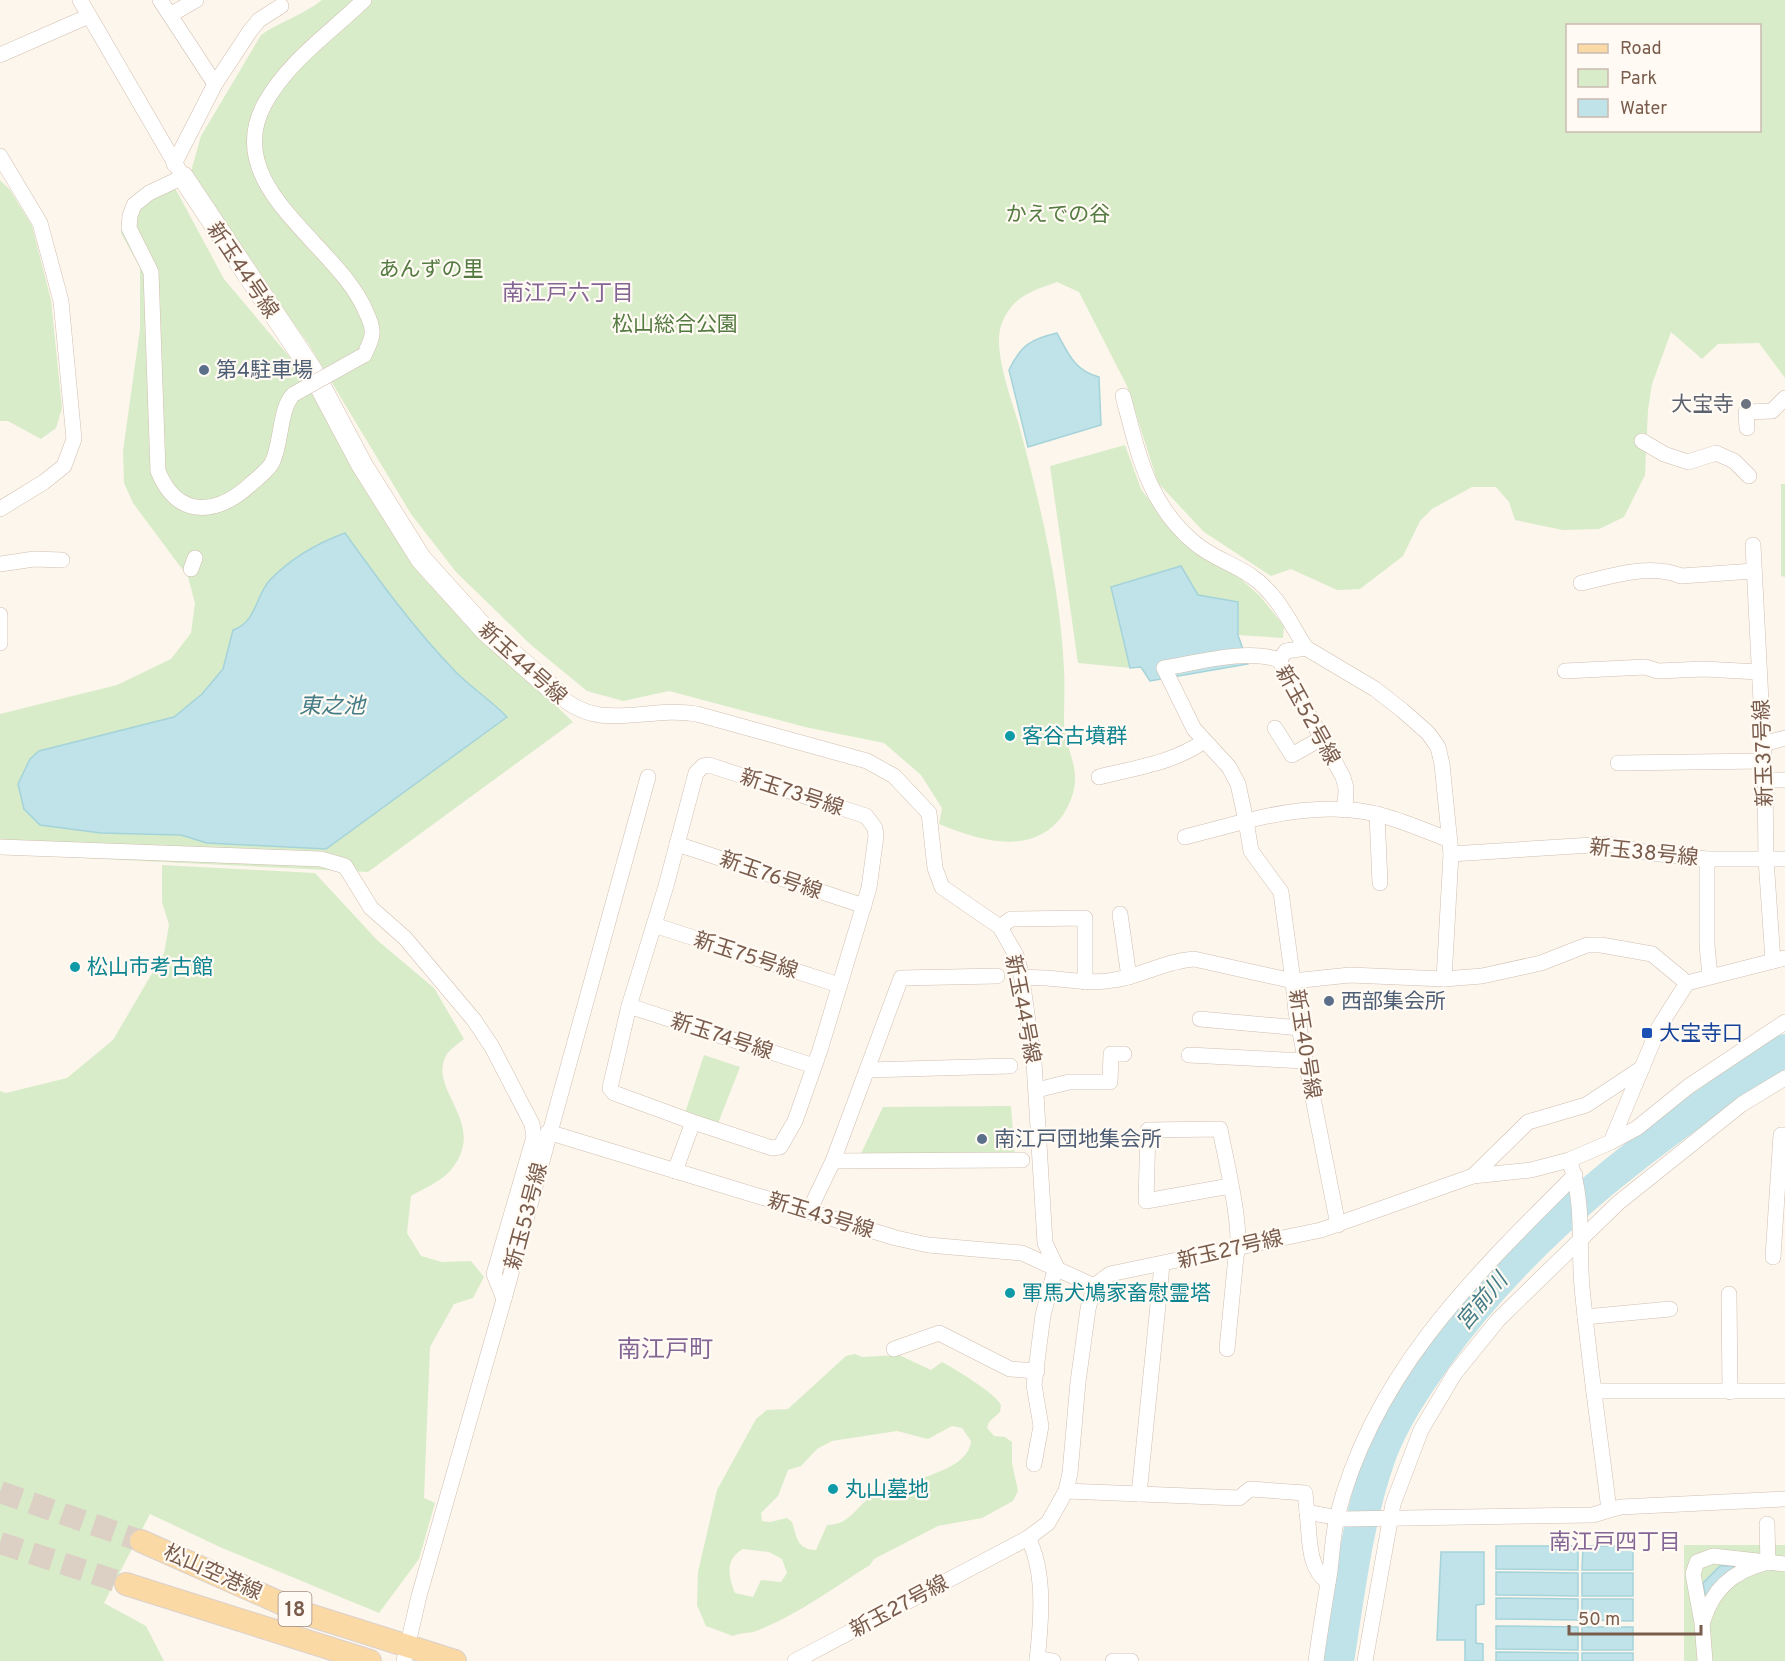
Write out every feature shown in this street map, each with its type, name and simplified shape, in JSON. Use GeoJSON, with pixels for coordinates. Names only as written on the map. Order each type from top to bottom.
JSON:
{"type":"FeatureCollection","features":[{"type":"Feature","properties":{"kind":"main road","name":"松山空港線"},"geometry":{"type":"LineString","coordinates":[[141,1541],[303,1613],[406,1654],[455,1661]]}},
{"type":"Feature","properties":{"kind":"main road","name":"松山空港線"},"geometry":{"type":"LineString","coordinates":[[126,1584],[339,1656],[370,1661]]}},
{"type":"Feature","properties":{"kind":"street","name":"新玉44号線"},"geometry":{"type":"LineString","coordinates":[[80,0],[178,170],[311,369],[363,465],[421,559],[486,631],[582,713],[610,716],[679,711],[867,761],[894,776],[935,816],[935,868],[942,888],[1000,927],[1016,955],[1022,978],[1037,1090],[1046,1243],[1056,1266]]}},
{"type":"Feature","properties":{"kind":"street"},"geometry":{"type":"LineString","coordinates":[[160,0],[215,84]]}},
{"type":"Feature","properties":{"kind":"street"},"geometry":{"type":"LineString","coordinates":[[170,15],[196,0]]}},
{"type":"Feature","properties":{"kind":"street"},"geometry":{"type":"LineString","coordinates":[[281,6],[259,20],[215,84],[178,170],[134,205],[130,216],[129,228],[151,272],[158,471],[164,485],[176,500],[196,508],[211,508],[245,490],[271,465],[282,435],[287,405],[300,394],[364,355],[372,334],[362,301],[275,197],[258,165],[254,140],[264,106],[285,75],[364,0]]}},
{"type":"Feature","properties":{"kind":"street"},"geometry":{"type":"LineString","coordinates":[[0,55],[89,16]]}},
{"type":"Feature","properties":{"kind":"street"},"geometry":{"type":"LineString","coordinates":[[0,156],[40,223],[61,301],[74,439],[64,465],[44,482],[0,509]]}},
{"type":"Feature","properties":{"kind":"street"},"geometry":{"type":"LineString","coordinates":[[300,394],[334,378]]}},
{"type":"Feature","properties":{"kind":"street"},"geometry":{"type":"LineString","coordinates":[[1123,396],[1145,475],[1173,519],[1195,544],[1252,576],[1267,590],[1306,648],[1375,689],[1428,733],[1438,747],[1442,764],[1450,847],[1444,979]]}},
{"type":"Feature","properties":{"kind":"street"},"geometry":{"type":"LineString","coordinates":[[1747,428],[1746,412],[1772,411],[1785,399]]}},
{"type":"Feature","properties":{"kind":"street"},"geometry":{"type":"LineString","coordinates":[[1642,441],[1676,459],[1688,462],[1716,453],[1734,461],[1749,476]]}},
{"type":"Feature","properties":{"kind":"street","name":"新玉37号線"},"geometry":{"type":"LineString","coordinates":[[1753,545],[1765,780],[1766,859],[1779,959]]}},
{"type":"Feature","properties":{"kind":"street"},"geometry":{"type":"LineString","coordinates":[[0,564],[34,559],[62,560]]}},
{"type":"Feature","properties":{"kind":"street"},"geometry":{"type":"LineString","coordinates":[[1581,583],[1645,571],[1671,572],[1681,576],[1754,571]]}},
{"type":"Feature","properties":{"kind":"street"},"geometry":{"type":"LineString","coordinates":[[0,615],[0,643]]}},
{"type":"Feature","properties":{"kind":"street"},"geometry":{"type":"LineString","coordinates":[[1279,660],[1286,651],[1306,648]]}},
{"type":"Feature","properties":{"kind":"street","name":"新玉52号線"},"geometry":{"type":"LineString","coordinates":[[1293,981],[1281,892],[1251,851],[1238,784],[1229,767],[1204,741],[1177,698],[1164,668],[1238,657],[1268,656],[1279,660],[1343,777],[1346,788],[1345,810]]}},
{"type":"Feature","properties":{"kind":"street"},"geometry":{"type":"LineString","coordinates":[[1565,671],[1645,668],[1658,671],[1704,669],[1759,672]]}},
{"type":"Feature","properties":{"kind":"street"},"geometry":{"type":"LineString","coordinates":[[1275,728],[1292,755],[1322,738]]}},
{"type":"Feature","properties":{"kind":"street"},"geometry":{"type":"LineString","coordinates":[[1763,744],[1785,738]]}},
{"type":"Feature","properties":{"kind":"street"},"geometry":{"type":"LineString","coordinates":[[1099,777],[1164,760],[1204,741]]}},
{"type":"Feature","properties":{"kind":"street"},"geometry":{"type":"LineString","coordinates":[[1618,763],[1764,761]]}},
{"type":"Feature","properties":{"kind":"street","name":"新玉73号線"},"geometry":{"type":"LineString","coordinates":[[709,765],[866,816],[875,828],[876,844],[864,906],[795,1121],[780,1147],[772,1148],[693,1122],[614,1093],[610,1088],[629,1006],[677,844],[696,773],[699,769],[709,765]]}},
{"type":"Feature","properties":{"kind":"street","name":"新玉53号線"},"geometry":{"type":"LineString","coordinates":[[406,1654],[419,1596],[504,1299],[548,1132],[648,777]]}},
{"type":"Feature","properties":{"kind":"street"},"geometry":{"type":"LineString","coordinates":[[1765,780],[1785,780]]}},
{"type":"Feature","properties":{"kind":"street"},"geometry":{"type":"LineString","coordinates":[[1185,837],[1246,821],[1310,811],[1345,810],[1377,814],[1450,847]]}},
{"type":"Feature","properties":{"kind":"street"},"geometry":{"type":"LineString","coordinates":[[1377,814],[1380,883]]}},
{"type":"Feature","properties":{"kind":"street","name":"新玉76号線"},"geometry":{"type":"LineString","coordinates":[[677,844],[864,906]]}},
{"type":"Feature","properties":{"kind":"street","name":"新玉38号線"},"geometry":{"type":"LineString","coordinates":[[1450,847],[1608,844],[1650,853],[1707,859],[1785,859]]}},
{"type":"Feature","properties":{"kind":"street"},"geometry":{"type":"LineString","coordinates":[[0,847],[321,859],[345,866],[371,908],[405,938],[474,1020],[492,1047],[532,1124],[534,1137],[494,1274],[504,1299]]}},
{"type":"Feature","properties":{"kind":"street"},"geometry":{"type":"LineString","coordinates":[[1707,859],[1707,945],[1710,976]]}},
{"type":"Feature","properties":{"kind":"street"},"geometry":{"type":"LineString","coordinates":[[1120,914],[1130,977]]}},
{"type":"Feature","properties":{"kind":"street"},"geometry":{"type":"LineString","coordinates":[[1000,927],[1011,919],[1084,918],[1085,982]]}},
{"type":"Feature","properties":{"kind":"street","name":"新玉75号線"},"geometry":{"type":"LineString","coordinates":[[654,925],[839,985]]}},
{"type":"Feature","properties":{"kind":"street","name":"新玉40号線"},"geometry":{"type":"LineString","coordinates":[[1338,1225],[1293,981],[1350,975],[1444,979],[1482,976],[1527,967],[1587,945],[1601,945],[1652,954],[1687,983]]}},
{"type":"Feature","properties":{"kind":"street"},"geometry":{"type":"LineString","coordinates":[[1022,978],[1046,976],[1085,982],[1130,977],[1178,960],[1194,959],[1293,981]]}},
{"type":"Feature","properties":{"kind":"street"},"geometry":{"type":"LineString","coordinates":[[1611,1142],[1659,1027],[1687,983],[1779,959]]}},
{"type":"Feature","properties":{"kind":"street"},"geometry":{"type":"LineString","coordinates":[[809,1211],[833,1161],[901,978],[997,976]]}},
{"type":"Feature","properties":{"kind":"street","name":"新玉74号線"},"geometry":{"type":"LineString","coordinates":[[629,1006],[814,1066]]}},
{"type":"Feature","properties":{"kind":"street"},"geometry":{"type":"LineString","coordinates":[[1200,1019],[1300,1028]]}},
{"type":"Feature","properties":{"kind":"street","name":"新玉27号線"},"geometry":{"type":"LineString","coordinates":[[795,1661],[1028,1538],[1048,1523],[1066,1491],[1070,1473],[1078,1382],[1088,1309],[1094,1286],[1110,1274],[1162,1265],[1338,1225],[1473,1176],[1531,1170],[1569,1160],[1637,1128],[1689,1086],[1785,1022]]}},
{"type":"Feature","properties":{"kind":"street"},"geometry":{"type":"LineString","coordinates":[[1037,1090],[1069,1082],[1110,1082],[1111,1054],[1124,1054]]}},
{"type":"Feature","properties":{"kind":"street"},"geometry":{"type":"LineString","coordinates":[[1189,1055],[1306,1061]]}},
{"type":"Feature","properties":{"kind":"street"},"geometry":{"type":"LineString","coordinates":[[868,1070],[1010,1066]]}},
{"type":"Feature","properties":{"kind":"street"},"geometry":{"type":"LineString","coordinates":[[1473,1176],[1528,1122],[1586,1105],[1642,1068]]}},
{"type":"Feature","properties":{"kind":"street"},"geometry":{"type":"LineString","coordinates":[[1365,1661],[1384,1519],[1414,1448],[1455,1373],[1498,1320],[1582,1228],[1742,1104],[1785,1078]]}},
{"type":"Feature","properties":{"kind":"street"},"geometry":{"type":"LineString","coordinates":[[675,1171],[693,1122]]}},
{"type":"Feature","properties":{"kind":"street"},"geometry":{"type":"LineString","coordinates":[[1227,1349],[1236,1256],[1240,1246],[1230,1186],[1220,1129],[1148,1130],[1146,1202],[1230,1186]]}},
{"type":"Feature","properties":{"kind":"street","name":"新玉43号線"},"geometry":{"type":"LineString","coordinates":[[548,1132],[897,1238],[928,1245],[1022,1253],[1056,1266],[1094,1286]]}},
{"type":"Feature","properties":{"kind":"street"},"geometry":{"type":"LineString","coordinates":[[1773,1257],[1780,1227],[1781,1135],[1785,1135]]}},
{"type":"Feature","properties":{"kind":"street"},"geometry":{"type":"LineString","coordinates":[[833,1161],[1023,1160]]}},
{"type":"Feature","properties":{"kind":"street"},"geometry":{"type":"LineString","coordinates":[[1569,1160],[1575,1175],[1582,1228],[1585,1317],[1609,1510]]}},
{"type":"Feature","properties":{"kind":"street"},"geometry":{"type":"LineString","coordinates":[[1316,1661],[1341,1518],[1369,1431],[1395,1379],[1454,1300],[1575,1175]]}},
{"type":"Feature","properties":{"kind":"street"},"geometry":{"type":"LineString","coordinates":[[1139,1494],[1162,1265]]}},
{"type":"Feature","properties":{"kind":"street"},"geometry":{"type":"LineString","coordinates":[[1034,1464],[1041,1426],[1035,1397],[1042,1315],[1056,1266]]}},
{"type":"Feature","properties":{"kind":"street"},"geometry":{"type":"LineString","coordinates":[[1729,1294],[1730,1392]]}},
{"type":"Feature","properties":{"kind":"street"},"geometry":{"type":"LineString","coordinates":[[1585,1317],[1670,1309]]}},
{"type":"Feature","properties":{"kind":"street"},"geometry":{"type":"LineString","coordinates":[[894,1349],[939,1333],[1010,1369],[1037,1371]]}},
{"type":"Feature","properties":{"kind":"street"},"geometry":{"type":"LineString","coordinates":[[1594,1391],[1785,1391]]}},
{"type":"Feature","properties":{"kind":"street"},"geometry":{"type":"LineString","coordinates":[[1066,1491],[1239,1498],[1250,1489],[1305,1493],[1314,1564],[1321,1578],[1328,1582]]}},
{"type":"Feature","properties":{"kind":"street"},"geometry":{"type":"LineString","coordinates":[[1307,1512],[1341,1518],[1384,1519],[1593,1515],[1622,1507],[1785,1499]]}},
{"type":"Feature","properties":{"kind":"street"},"geometry":{"type":"LineString","coordinates":[[1766,1563],[1767,1524]]}},
{"type":"Feature","properties":{"kind":"street"},"geometry":{"type":"LineString","coordinates":[[1028,1538],[1036,1556],[1038,1571],[1042,1660]]}},
{"type":"Feature","properties":{"kind":"street"},"geometry":{"type":"LineString","coordinates":[[1705,1661],[1702,1623],[1693,1577],[1697,1562],[1713,1556],[1785,1564]]}},
{"type":"Feature","properties":{"kind":"street"},"geometry":{"type":"LineString","coordinates":[[1702,1623],[1712,1599],[1729,1579],[1752,1566],[1766,1563]]}},
{"type":"Feature","properties":{"kind":"street"},"geometry":{"type":"LineString","coordinates":[[1113,1661],[1131,1661]]}},
{"type":"Feature","properties":{"kind":"green space","name":"松山総合公園"},"geometry":{"type":"Polygon","coordinates":[[[322,0],[1785,0],[1785,378],[1759,343],[1718,344],[1702,359],[1671,332],[1652,384],[1648,410],[1645,475],[1624,517],[1599,529],[1563,530],[1515,520],[1509,502],[1496,487],[1472,487],[1432,509],[1420,521],[1403,556],[1360,589],[1337,590],[1291,569],[1271,576],[1204,532],[1158,483],[1127,386],[1079,292],[1057,282],[1024,296],[1006,314],[999,334],[999,347],[1004,376],[1035,488],[1054,578],[1062,638],[1064,723],[1075,786],[1063,815],[1051,828],[1037,837],[1005,842],[971,836],[939,824],[942,808],[921,775],[884,743],[805,727],[669,691],[623,701],[587,691],[531,645],[456,572],[411,514],[308,343],[247,260],[190,175],[201,136],[261,35],[322,0]]]}},
{"type":"Feature","properties":{"kind":"green space"},"geometry":{"type":"Polygon","coordinates":[[[168,175],[224,279],[293,361],[423,578],[573,722],[368,872],[0,854],[0,714],[117,685],[171,659],[191,633],[195,603],[188,577],[133,503],[124,483],[123,451],[140,329],[140,268],[121,233],[123,215],[131,198],[168,175]]]}},
{"type":"Feature","properties":{"kind":"green space"},"geometry":{"type":"Polygon","coordinates":[[[0,180],[10,190],[32,226],[51,300],[62,408],[56,428],[41,439],[8,421],[0,421],[0,180]]]}},
{"type":"Feature","properties":{"kind":"green space"},"geometry":{"type":"Polygon","coordinates":[[[1125,445],[1141,489],[1180,541],[1242,580],[1260,596],[1284,626],[1283,638],[1238,635],[1238,603],[1111,587],[1130,668],[1078,663],[1050,466],[1125,445]]]}},
{"type":"Feature","properties":{"kind":"green space"},"geometry":{"type":"Polygon","coordinates":[[[1781,484],[1785,484],[1785,577],[1781,576],[1781,484]]]}},
{"type":"Feature","properties":{"kind":"green space"},"geometry":{"type":"Polygon","coordinates":[[[162,865],[315,873],[377,940],[434,988],[464,1039],[447,1054],[442,1067],[444,1081],[461,1122],[464,1138],[461,1154],[450,1171],[411,1196],[407,1233],[421,1256],[442,1262],[471,1261],[484,1277],[473,1298],[454,1304],[430,1347],[424,1498],[435,1503],[419,1559],[379,1613],[222,1548],[150,1514],[104,1603],[146,1626],[164,1661],[0,1661],[0,1091],[6,1093],[67,1078],[113,1040],[164,953],[169,925],[162,902],[162,865]]]}},
{"type":"Feature","properties":{"kind":"green space"},"geometry":{"type":"Polygon","coordinates":[[[704,1055],[740,1067],[717,1126],[685,1113],[704,1055]]]}},
{"type":"Feature","properties":{"kind":"green space"},"geometry":{"type":"Polygon","coordinates":[[[1011,1106],[1015,1158],[857,1162],[883,1107],[1011,1106]]]}},
{"type":"Feature","properties":{"kind":"green space"},"geometry":{"type":"Polygon","coordinates":[[[855,1354],[862,1357],[899,1355],[931,1370],[942,1362],[991,1394],[1001,1405],[1000,1412],[989,1422],[987,1428],[994,1436],[1005,1437],[1012,1442],[1012,1463],[1018,1491],[1013,1501],[982,1518],[938,1526],[874,1559],[870,1565],[814,1601],[771,1625],[733,1636],[706,1626],[697,1605],[698,1572],[717,1490],[756,1419],[767,1410],[788,1409],[846,1356],[855,1354]],[[952,1426],[928,1439],[897,1431],[832,1441],[817,1449],[801,1466],[788,1470],[778,1496],[761,1513],[762,1521],[770,1522],[787,1518],[792,1522],[801,1545],[816,1550],[827,1525],[849,1518],[870,1497],[947,1468],[959,1461],[967,1452],[971,1441],[962,1428],[952,1426]],[[743,1549],[733,1558],[730,1568],[735,1593],[753,1597],[761,1580],[781,1582],[787,1573],[782,1559],[769,1552],[743,1549]]]}},
{"type":"Feature","properties":{"kind":"green space"},"geometry":{"type":"Polygon","coordinates":[[[1684,1545],[1785,1545],[1785,1661],[1684,1661],[1684,1545]]]}},
{"type":"Feature","properties":{"kind":"water"},"geometry":{"type":"Polygon","coordinates":[[[1057,333],[1078,366],[1099,377],[1101,425],[1028,447],[1009,370],[1028,344],[1057,333]]]}},
{"type":"Feature","properties":{"kind":"water","name":"東之池"},"geometry":{"type":"Polygon","coordinates":[[[345,533],[396,602],[437,652],[458,675],[507,717],[326,849],[207,843],[181,835],[101,833],[40,825],[24,809],[18,784],[30,759],[39,751],[174,717],[202,694],[223,669],[233,630],[247,621],[270,580],[305,552],[345,533]]]}},
{"type":"Feature","properties":{"kind":"water"},"geometry":{"type":"Polygon","coordinates":[[[1181,566],[1198,595],[1238,602],[1238,635],[1248,664],[1150,681],[1141,667],[1130,668],[1111,587],[1181,566]]]}},
{"type":"Feature","properties":{"kind":"water"},"geometry":{"type":"Polygon","coordinates":[[[1496,1546],[1578,1546],[1578,1570],[1496,1569],[1496,1546]]]}},
{"type":"Feature","properties":{"kind":"water"},"geometry":{"type":"Polygon","coordinates":[[[1583,1546],[1633,1546],[1633,1570],[1582,1570],[1583,1546]]]}},
{"type":"Feature","properties":{"kind":"water"},"geometry":{"type":"Polygon","coordinates":[[[1441,1552],[1484,1552],[1484,1604],[1476,1605],[1476,1643],[1483,1644],[1483,1661],[1465,1661],[1465,1640],[1437,1640],[1441,1552]]]}},
{"type":"Feature","properties":{"kind":"water"},"geometry":{"type":"Polygon","coordinates":[[[1720,1566],[1733,1566],[1735,1571],[1706,1600],[1703,1583],[1720,1566]]]}},
{"type":"Feature","properties":{"kind":"water"},"geometry":{"type":"Polygon","coordinates":[[[1496,1572],[1578,1573],[1578,1596],[1496,1595],[1496,1572]]]}},
{"type":"Feature","properties":{"kind":"water"},"geometry":{"type":"Polygon","coordinates":[[[1582,1573],[1633,1573],[1633,1596],[1582,1596],[1582,1573]]]}},
{"type":"Feature","properties":{"kind":"water"},"geometry":{"type":"Polygon","coordinates":[[[1496,1598],[1578,1599],[1578,1620],[1496,1619],[1496,1598]]]}},
{"type":"Feature","properties":{"kind":"water"},"geometry":{"type":"Polygon","coordinates":[[[1582,1599],[1633,1599],[1633,1621],[1582,1620],[1582,1599]]]}},
{"type":"Feature","properties":{"kind":"water"},"geometry":{"type":"Polygon","coordinates":[[[1496,1626],[1578,1627],[1578,1650],[1496,1649],[1496,1626]]]}},
{"type":"Feature","properties":{"kind":"water"},"geometry":{"type":"Polygon","coordinates":[[[1582,1627],[1633,1627],[1633,1650],[1582,1650],[1582,1627]]]}},
{"type":"Feature","properties":{"kind":"water"},"geometry":{"type":"Polygon","coordinates":[[[1496,1652],[1578,1653],[1578,1661],[1496,1661],[1496,1652]]]}},
{"type":"Feature","properties":{"kind":"water"},"geometry":{"type":"Polygon","coordinates":[[[1582,1653],[1633,1653],[1633,1661],[1582,1661],[1582,1653]]]}},
{"type":"Feature","properties":{"kind":"waterway","name":"宮前川"},"geometry":{"type":"LineString","coordinates":[[1338,1661],[1365,1506],[1380,1456],[1412,1393],[1436,1358],[1472,1311],[1511,1268],[1596,1188],[1688,1116],[1785,1050]]}},
{"type":"Feature","properties":{"kind":"tunnel"},"geometry":{"type":"LineString","coordinates":[[0,1492],[141,1541]]}},
{"type":"Feature","properties":{"kind":"tunnel"},"geometry":{"type":"LineString","coordinates":[[0,1543],[126,1584]]}},
{"type":"Feature","properties":{"kind":"place","name":"第4駐車場"},"geometry":{"type":"Point","coordinates":[204,370]}},
{"type":"Feature","properties":{"kind":"place","name":"大宝寺"},"geometry":{"type":"Point","coordinates":[1746,404]}},
{"type":"Feature","properties":{"kind":"place","name":"客谷古墳群"},"geometry":{"type":"Point","coordinates":[1010,736]}},
{"type":"Feature","properties":{"kind":"place","name":"松山市考古館"},"geometry":{"type":"Point","coordinates":[75,967]}},
{"type":"Feature","properties":{"kind":"place","name":"西部集会所"},"geometry":{"type":"Point","coordinates":[1329,1001]}},
{"type":"Feature","properties":{"kind":"place","name":"大宝寺口"},"geometry":{"type":"Point","coordinates":[1647,1033]}},
{"type":"Feature","properties":{"kind":"place","name":"南江戸団地集会所"},"geometry":{"type":"Point","coordinates":[982,1139]}},
{"type":"Feature","properties":{"kind":"place","name":"軍馬犬鳩家畜慰霊塔"},"geometry":{"type":"Point","coordinates":[1010,1293]}},
{"type":"Feature","properties":{"kind":"place","name":"丸山墓地"},"geometry":{"type":"Point","coordinates":[833,1489]}},
{"type":"Feature","properties":{"kind":"district","name":"南江戸六丁目"},"geometry":{"type":"Point","coordinates":[568,292]}},
{"type":"Feature","properties":{"kind":"district","name":"南江戸町"},"geometry":{"type":"Point","coordinates":[665,1349]}},
{"type":"Feature","properties":{"kind":"district","name":"南江戸四丁目"},"geometry":{"type":"Point","coordinates":[1615,1541]}},
{"type":"Feature","properties":{"kind":"park label","name":"かえでの谷"},"geometry":{"type":"Point","coordinates":[1058,214]}},
{"type":"Feature","properties":{"kind":"park label","name":"あんずの里"},"geometry":{"type":"Point","coordinates":[431,269]}}]}
